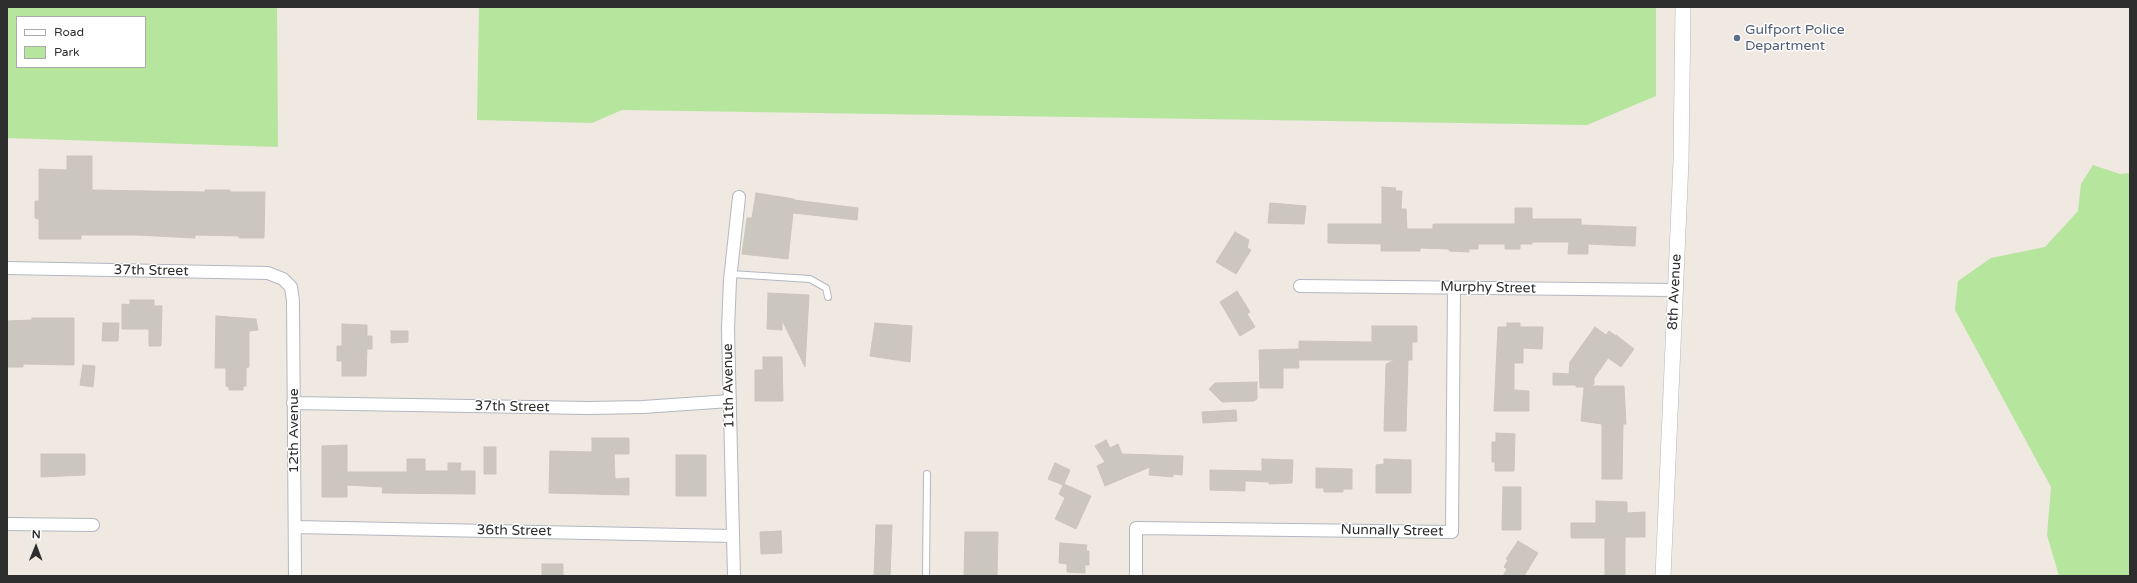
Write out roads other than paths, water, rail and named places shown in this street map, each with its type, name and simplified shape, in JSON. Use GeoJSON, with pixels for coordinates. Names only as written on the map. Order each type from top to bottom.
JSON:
{"type":"FeatureCollection","features":[{"type":"Feature","properties":{"kind":"street","name":"8th Avenue"},"geometry":{"type":"LineString","coordinates":[[1663,576],[1681,161],[1684,7]]}},
{"type":"Feature","properties":{"kind":"street","name":"11th Avenue"},"geometry":{"type":"LineString","coordinates":[[734,576],[728,329],[731,274],[739,197]]}},
{"type":"Feature","properties":{"kind":"street","name":"37th Street"},"geometry":{"type":"LineString","coordinates":[[7,268],[268,273],[283,280],[291,287]]}},
{"type":"Feature","properties":{"kind":"street","name":"Murphy Street"},"geometry":{"type":"LineString","coordinates":[[1300,286],[1675,290]]}},
{"type":"Feature","properties":{"kind":"street","name":"12th Avenue"},"geometry":{"type":"LineString","coordinates":[[291,287],[294,301],[293,403],[295,576]]}},
{"type":"Feature","properties":{"kind":"street","name":"Nunnally Street"},"geometry":{"type":"LineString","coordinates":[[1136,576],[1136,528],[1452,532],[1454,288]]}},
{"type":"Feature","properties":{"kind":"street","name":"37th Street"},"geometry":{"type":"LineString","coordinates":[[293,403],[588,408],[681,405],[730,400]]}},
{"type":"Feature","properties":{"kind":"street"},"geometry":{"type":"LineString","coordinates":[[7,524],[93,525]]}},
{"type":"Feature","properties":{"kind":"street","name":"36th Street"},"geometry":{"type":"LineString","coordinates":[[294,527],[733,536]]}},
{"type":"Feature","properties":{"kind":"lane"},"geometry":{"type":"LineString","coordinates":[[731,274],[810,279],[826,288],[828,297]]}},
{"type":"Feature","properties":{"kind":"lane"},"geometry":{"type":"LineString","coordinates":[[926,576],[927,474]]}},
{"type":"Feature","properties":{"kind":"place","name":"Gulfport Police Department"},"geometry":{"type":"Point","coordinates":[1737,38]}}]}
